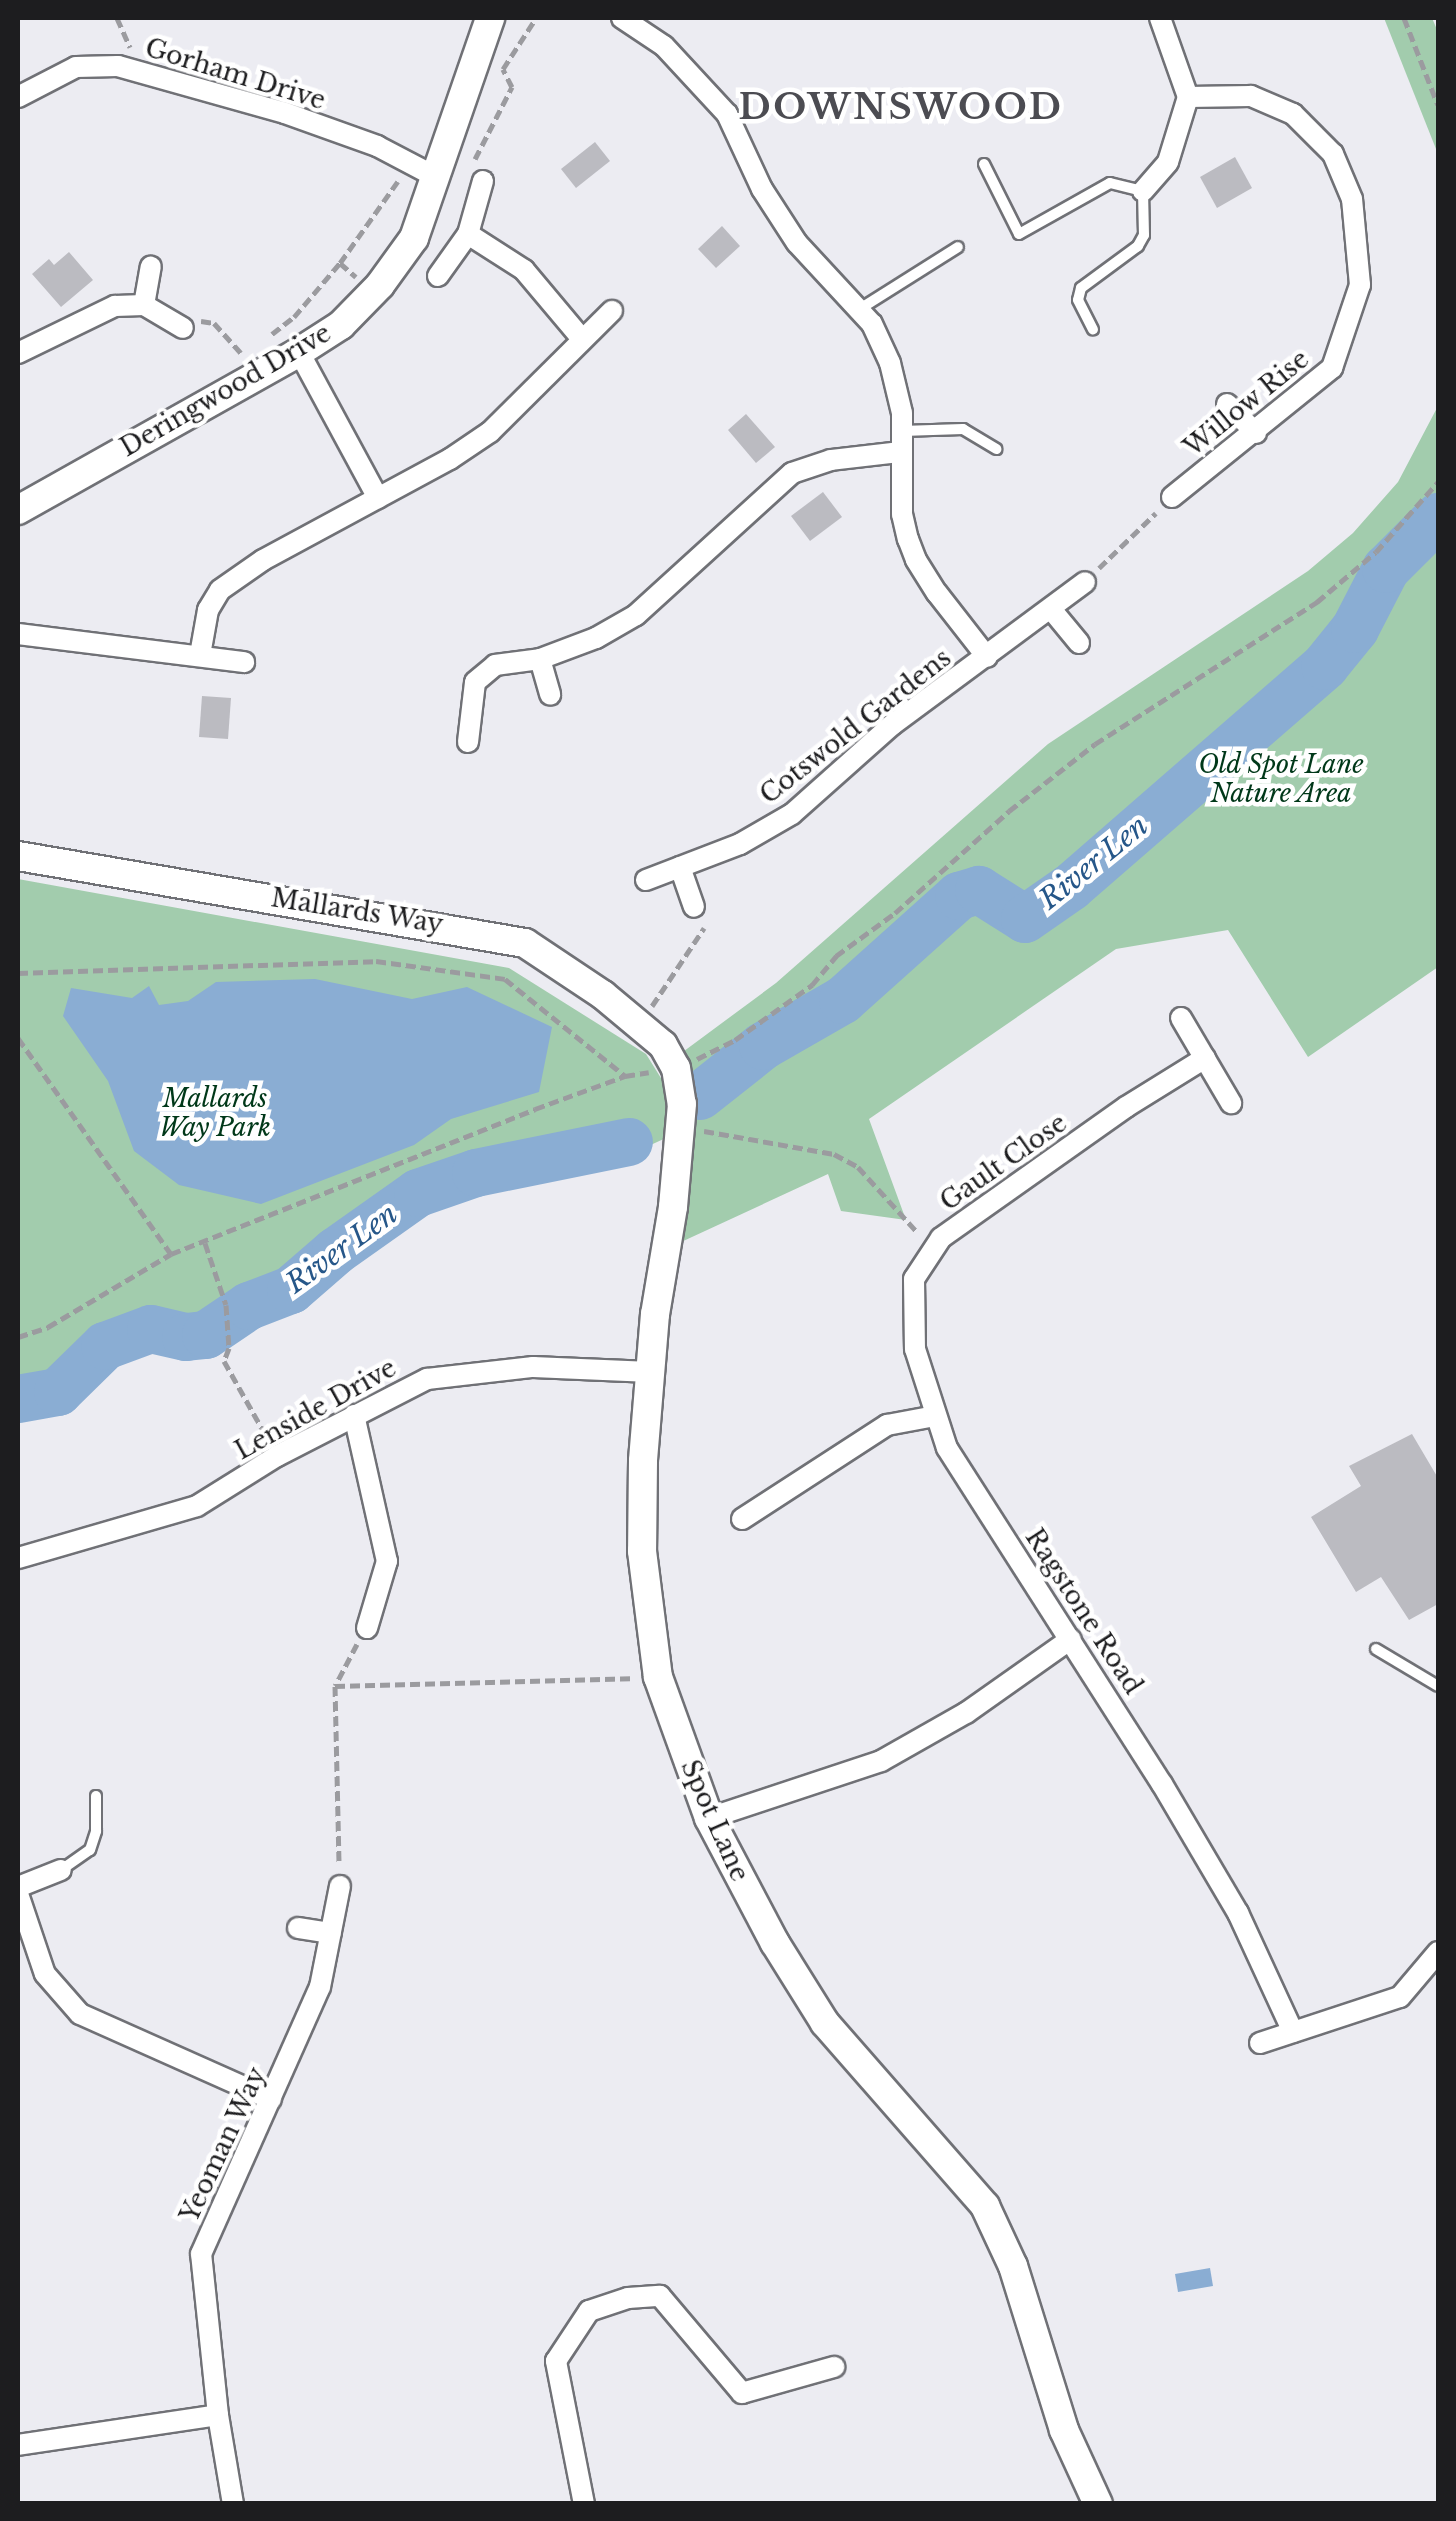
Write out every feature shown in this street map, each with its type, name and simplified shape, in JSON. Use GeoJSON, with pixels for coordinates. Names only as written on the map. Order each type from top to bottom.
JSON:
{"type":"FeatureCollection","features":[{"type":"Feature","properties":{"kind":"street","name":"Deringwood Drive"},"geometry":{"type":"LineString","coordinates":[[18,510],[299,352],[341,325],[380,285],[414,238],[490,18]]}},
{"type":"Feature","properties":{"kind":"street"},"geometry":{"type":"LineString","coordinates":[[622,18],[664,46],[728,114],[762,189],[788,229],[872,324],[890,363],[902,413],[902,514],[916,560],[986,658]]}},
{"type":"Feature","properties":{"kind":"street"},"geometry":{"type":"LineString","coordinates":[[1142,190],[1168,162],[1188,97],[1160,18]]}},
{"type":"Feature","properties":{"kind":"street","name":"Gorham Drive"},"geometry":{"type":"LineString","coordinates":[[18,96],[76,66],[118,66],[284,113],[377,146],[436,178]]}},
{"type":"Feature","properties":{"kind":"street","name":"Willow Rise"},"geometry":{"type":"LineString","coordinates":[[1172,496],[1256,433],[1282,406],[1332,368],[1360,285],[1352,199],[1333,154],[1293,114],[1251,96],[1188,97]]}},
{"type":"Feature","properties":{"kind":"street"},"geometry":{"type":"LineString","coordinates":[[438,276],[468,234],[482,182]]}},
{"type":"Feature","properties":{"kind":"street"},"geometry":{"type":"LineString","coordinates":[[468,234],[524,270],[582,339]]}},
{"type":"Feature","properties":{"kind":"street"},"geometry":{"type":"LineString","coordinates":[[144,305],[151,267]]}},
{"type":"Feature","properties":{"kind":"street"},"geometry":{"type":"LineString","coordinates":[[18,353],[115,306],[144,305],[183,328]]}},
{"type":"Feature","properties":{"kind":"street"},"geometry":{"type":"LineString","coordinates":[[200,655],[208,610],[220,590],[263,560],[490,432],[612,311]]}},
{"type":"Feature","properties":{"kind":"street"},"geometry":{"type":"LineString","coordinates":[[299,352],[378,498]]}},
{"type":"Feature","properties":{"kind":"street"},"geometry":{"type":"LineString","coordinates":[[1227,404],[1256,433]]}},
{"type":"Feature","properties":{"kind":"street"},"geometry":{"type":"LineString","coordinates":[[468,742],[475,682],[494,665],[540,660],[596,638],[662,596],[764,495],[792,473],[901,441]]}},
{"type":"Feature","properties":{"kind":"street","name":"Cotswold Gardens"},"geometry":{"type":"LineString","coordinates":[[646,880],[740,844],[792,814],[892,726],[1085,582]]}},
{"type":"Feature","properties":{"kind":"street"},"geometry":{"type":"LineString","coordinates":[[1052,609],[1078,643]]}},
{"type":"Feature","properties":{"kind":"street"},"geometry":{"type":"LineString","coordinates":[[18,634],[244,662]]}},
{"type":"Feature","properties":{"kind":"street"},"geometry":{"type":"LineString","coordinates":[[540,660],[550,695]]}},
{"type":"Feature","properties":{"kind":"street","name":"Mallards Way"},"geometry":{"type":"LineString","coordinates":[[18,856],[525,943],[638,1024],[670,1056]]}},
{"type":"Feature","properties":{"kind":"street"},"geometry":{"type":"LineString","coordinates":[[680,867],[694,906]]}},
{"type":"Feature","properties":{"kind":"street"},"geometry":{"type":"LineString","coordinates":[[1181,1018],[1232,1102]]}},
{"type":"Feature","properties":{"kind":"street","name":"Spot Lane"},"geometry":{"type":"LineString","coordinates":[[670,1056],[681,1127],[655,1314],[642,1551],[658,1677],[709,1818],[734,1871],[825,2023],[984,2206],[1013,2266],[1064,2430],[1098,2504]]}},
{"type":"Feature","properties":{"kind":"street","name":"Gault Close"},"geometry":{"type":"LineString","coordinates":[[935,1416],[915,1349],[914,1279],[941,1238],[1126,1107],[1205,1058]]}},
{"type":"Feature","properties":{"kind":"street","name":"Lenside Drive"},"geometry":{"type":"LineString","coordinates":[[18,1558],[196,1506],[277,1456],[427,1379],[486,1370],[652,1372]]}},
{"type":"Feature","properties":{"kind":"street"},"geometry":{"type":"LineString","coordinates":[[354,1415],[387,1561],[366,1628]]}},
{"type":"Feature","properties":{"kind":"street"},"geometry":{"type":"LineString","coordinates":[[742,1519],[888,1425],[935,1416]]}},
{"type":"Feature","properties":{"kind":"street","name":"Ragstone Road"},"geometry":{"type":"LineString","coordinates":[[935,1416],[947,1448],[1071,1639],[1238,1913],[1293,2032]]}},
{"type":"Feature","properties":{"kind":"street"},"geometry":{"type":"LineString","coordinates":[[709,1818],[880,1761],[966,1713],[1071,1639]]}},
{"type":"Feature","properties":{"kind":"street"},"geometry":{"type":"LineString","coordinates":[[62,1870],[18,1890],[44,1974],[80,2014],[271,2099]]}},
{"type":"Feature","properties":{"kind":"street","name":"Yeoman Way"},"geometry":{"type":"LineString","coordinates":[[233,2504],[218,2415],[201,2254],[320,1987],[340,1886]]}},
{"type":"Feature","properties":{"kind":"street"},"geometry":{"type":"LineString","coordinates":[[298,1928],[331,1932]]}},
{"type":"Feature","properties":{"kind":"street"},"geometry":{"type":"LineString","coordinates":[[1260,2042],[1400,1997],[1438,1952]]}},
{"type":"Feature","properties":{"kind":"street"},"geometry":{"type":"LineString","coordinates":[[584,2504],[556,2361],[590,2311],[628,2298],[660,2296],[742,2393]]}},
{"type":"Feature","properties":{"kind":"street"},"geometry":{"type":"LineString","coordinates":[[719,2400],[834,2367]]}},
{"type":"Feature","properties":{"kind":"street"},"geometry":{"type":"LineString","coordinates":[[18,2445],[218,2415]]}},
{"type":"Feature","properties":{"kind":"lane"},"geometry":{"type":"LineString","coordinates":[[984,164],[1019,234],[1110,184],[1142,190],[1144,235],[1138,246],[1080,288],[1078,300],[1094,328]]}},
{"type":"Feature","properties":{"kind":"lane"},"geometry":{"type":"LineString","coordinates":[[858,310],[958,248]]}},
{"type":"Feature","properties":{"kind":"lane"},"geometry":{"type":"LineString","coordinates":[[901,441],[963,429],[996,449]]}},
{"type":"Feature","properties":{"kind":"lane"},"geometry":{"type":"LineString","coordinates":[[1376,1648],[1438,1686]]}},
{"type":"Feature","properties":{"kind":"lane"},"geometry":{"type":"LineString","coordinates":[[62,1870],[90,1850],[96,1831],[96,1796]]}},
{"type":"Feature","properties":{"kind":"path"},"geometry":{"type":"LineString","coordinates":[[482,182],[472,166],[512,87],[504,70],[536,18]]}},
{"type":"Feature","properties":{"kind":"path"},"geometry":{"type":"LineString","coordinates":[[1404,18],[1438,105]]}},
{"type":"Feature","properties":{"kind":"path"},"geometry":{"type":"LineString","coordinates":[[268,336],[294,317],[340,263],[408,162]]}},
{"type":"Feature","properties":{"kind":"path"},"geometry":{"type":"LineString","coordinates":[[183,328],[200,320],[214,322],[244,356]]}},
{"type":"Feature","properties":{"kind":"path"},"geometry":{"type":"LineString","coordinates":[[236,362],[256,346]]}},
{"type":"Feature","properties":{"kind":"path"},"geometry":{"type":"LineString","coordinates":[[18,1336],[48,1326],[171,1254],[670,1056],[735,1040],[812,984],[836,956],[896,913],[1009,811],[1095,744],[1318,602],[1376,552],[1438,482]]}},
{"type":"Feature","properties":{"kind":"path"},"geometry":{"type":"LineString","coordinates":[[1085,582],[1172,496]]}},
{"type":"Feature","properties":{"kind":"path"},"geometry":{"type":"LineString","coordinates":[[638,1024],[710,916],[711,901],[694,906]]}},
{"type":"Feature","properties":{"kind":"path"},"geometry":{"type":"LineString","coordinates":[[18,972],[376,961],[505,980],[624,1076]]}},
{"type":"Feature","properties":{"kind":"path"},"geometry":{"type":"LineString","coordinates":[[18,1038],[171,1254]]}},
{"type":"Feature","properties":{"kind":"path"},"geometry":{"type":"LineString","coordinates":[[681,1127],[834,1154],[858,1166],[933,1249]]}},
{"type":"Feature","properties":{"kind":"path"},"geometry":{"type":"LineString","coordinates":[[205,1242],[226,1305],[229,1348],[224,1361],[277,1456]]}},
{"type":"Feature","properties":{"kind":"path"},"geometry":{"type":"LineString","coordinates":[[340,1886],[335,1686],[366,1628]]}},
{"type":"Feature","properties":{"kind":"path"},"geometry":{"type":"LineString","coordinates":[[335,1686],[658,1677]]}},
{"type":"Feature","properties":{"kind":"green space"},"geometry":{"type":"Polygon","coordinates":[[[1384,18],[1432,18],[1438,32],[1438,154],[1384,18]]]}},
{"type":"Feature","properties":{"kind":"green space"},"geometry":{"type":"Polygon","coordinates":[[[1438,406],[1438,967],[1308,1057],[1228,930],[1116,949],[869,1119],[906,1220],[841,1211],[828,1174],[666,1249],[668,1137],[631,1154],[514,1175],[450,1192],[410,1213],[318,1283],[219,1345],[177,1336],[144,1339],[118,1353],[60,1396],[18,1402],[18,879],[509,968],[646,1054],[669,1091],[672,1060],[776,983],[1048,744],[1308,571],[1353,533],[1398,482],[1438,406]]]}},
{"type":"Feature","properties":{"kind":"water"},"geometry":{"type":"Polygon","coordinates":[[[315,979],[412,999],[467,987],[552,1027],[539,1092],[451,1119],[414,1145],[261,1204],[179,1185],[134,1151],[108,1081],[63,1016],[71,988],[132,998],[149,986],[159,1005],[188,1001],[216,982],[315,979]]]}},
{"type":"Feature","properties":{"kind":"water"},"geometry":{"type":"Polygon","coordinates":[[[1210,2268],[1213,2286],[1178,2292],[1175,2274],[1210,2268]]]}},
{"type":"Feature","properties":{"kind":"building"},"geometry":{"type":"Polygon","coordinates":[[[595,142],[610,161],[576,188],[561,169],[595,142]]]}},
{"type":"Feature","properties":{"kind":"building"},"geometry":{"type":"Polygon","coordinates":[[[1235,157],[1252,188],[1217,208],[1200,177],[1235,157]]]}},
{"type":"Feature","properties":{"kind":"building"},"geometry":{"type":"Polygon","coordinates":[[[722,226],[740,246],[716,268],[698,249],[722,226]]]}},
{"type":"Feature","properties":{"kind":"building"},"geometry":{"type":"Polygon","coordinates":[[[69,252],[93,280],[61,307],[32,274],[49,259],[54,265],[69,252]]]}},
{"type":"Feature","properties":{"kind":"building"},"geometry":{"type":"Polygon","coordinates":[[[746,414],[775,447],[756,463],[728,430],[746,414]]]}},
{"type":"Feature","properties":{"kind":"building"},"geometry":{"type":"Polygon","coordinates":[[[823,492],[842,517],[810,541],[791,516],[823,492]]]}},
{"type":"Feature","properties":{"kind":"building"},"geometry":{"type":"Polygon","coordinates":[[[202,696],[231,698],[228,739],[199,737],[202,696]]]}},
{"type":"Feature","properties":{"kind":"building"},"geometry":{"type":"Polygon","coordinates":[[[1412,1434],[1438,1478],[1438,1604],[1409,1620],[1381,1577],[1356,1592],[1311,1517],[1361,1486],[1349,1466],[1412,1434]]]}},
{"type":"Feature","properties":{"kind":"waterway","name":"River Len"},"geometry":{"type":"LineString","coordinates":[[700,1096],[763,1046],[843,1000],[959,896],[979,890],[1025,919],[1071,887],[1325,666],[1355,629],[1386,569],[1438,517]]}},
{"type":"Feature","properties":{"kind":"waterway","name":"River Len"},"geometry":{"type":"LineString","coordinates":[[18,1399],[58,1392],[105,1346],[151,1329],[186,1337],[206,1335],[249,1306],[291,1290],[336,1251],[418,1193],[476,1173],[629,1142]]}},
{"type":"Feature","properties":{"kind":"district","name":"DOWNSWOOD"},"geometry":{"type":"Point","coordinates":[901,107]}},
{"type":"Feature","properties":{"kind":"park label","name":"Old Spot Lane Nature Area"},"geometry":{"type":"Point","coordinates":[1281,780]}},
{"type":"Feature","properties":{"kind":"park label","name":"Mallards Way Park"},"geometry":{"type":"Point","coordinates":[215,1114]}}]}
